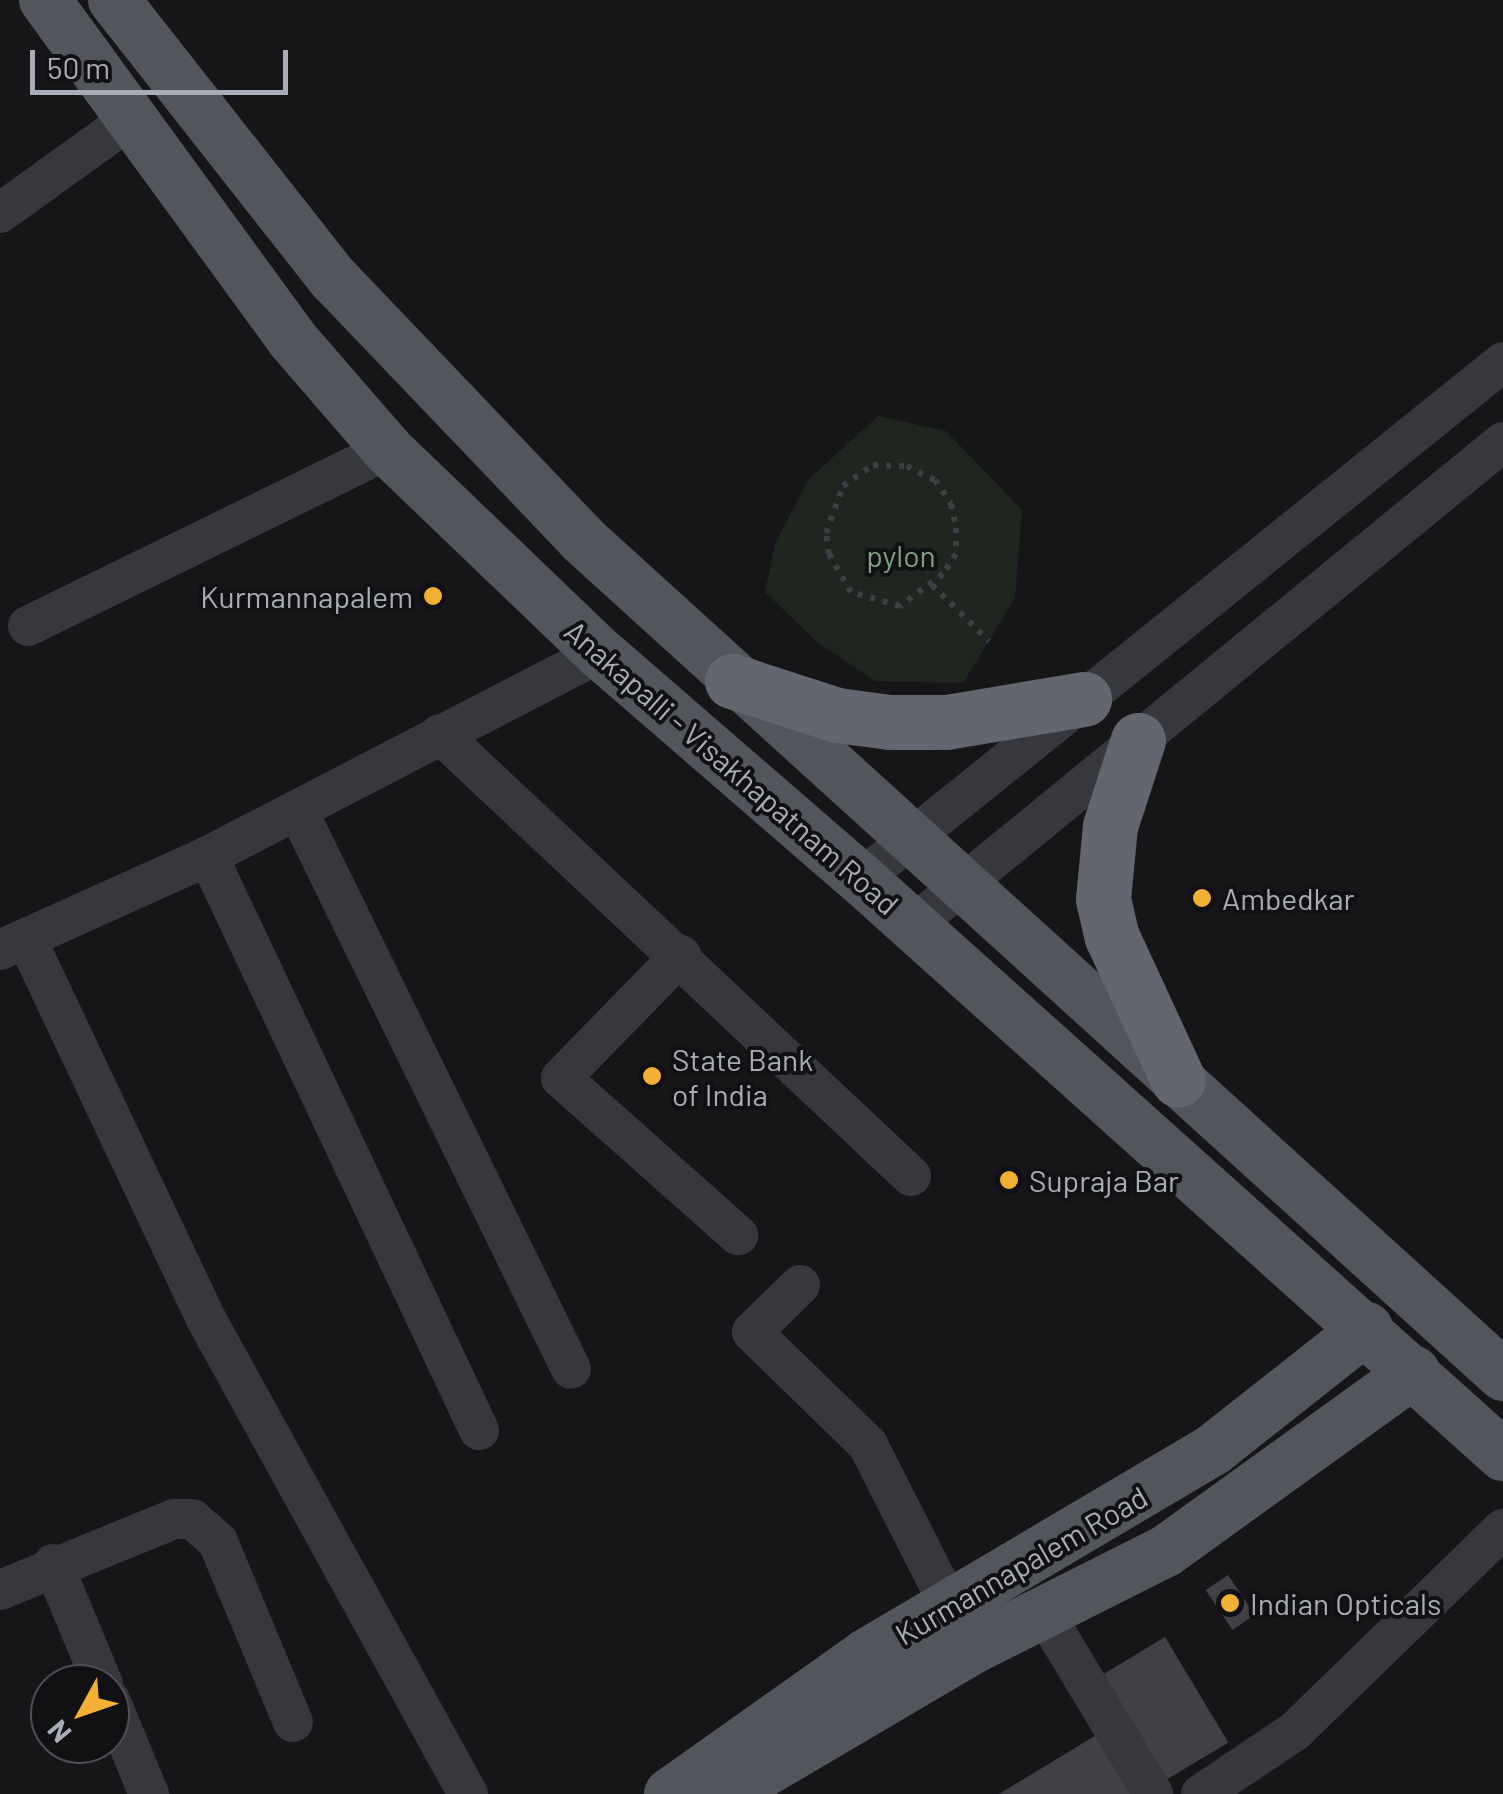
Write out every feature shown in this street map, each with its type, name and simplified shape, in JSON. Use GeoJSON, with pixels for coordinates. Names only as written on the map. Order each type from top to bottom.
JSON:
{"type":"FeatureCollection","features":[{"type":"Feature","properties":{"kind":"highway"},"geometry":{"type":"LineString","coordinates":[[732,681],[837,716],[890,722],[946,722],[1084,699]]}},
{"type":"Feature","properties":{"kind":"highway"},"geometry":{"type":"LineString","coordinates":[[1138,740],[1110,826],[1104,899],[1112,937],[1178,1080]]}},
{"type":"Feature","properties":{"kind":"main road","name":"Anakapalli - Visakhapatnam Road"},"geometry":{"type":"LineString","coordinates":[[45,0],[128,121],[292,338],[388,450],[600,653],[861,878],[1367,1328],[1503,1455]]}},
{"type":"Feature","properties":{"kind":"main road","name":"Anakapalli - Visakhapatnam Road"},"geometry":{"type":"LineString","coordinates":[[114,0],[333,278],[457,414],[732,681],[1503,1375]]}},
{"type":"Feature","properties":{"kind":"main road","name":"Kurmannapalem Road"},"geometry":{"type":"LineString","coordinates":[[670,1794],[770,1720],[960,1627],[1200,1458],[1367,1328]]}},
{"type":"Feature","properties":{"kind":"main road"},"geometry":{"type":"LineString","coordinates":[[725,1794],[960,1627],[1044,1613],[1214,1522],[1414,1372]]}},
{"type":"Feature","properties":{"kind":"street"},"geometry":{"type":"LineString","coordinates":[[0,213],[128,121]]}},
{"type":"Feature","properties":{"kind":"street"},"geometry":{"type":"LineString","coordinates":[[861,878],[1503,362]]}},
{"type":"Feature","properties":{"kind":"street"},"geometry":{"type":"LineString","coordinates":[[912,926],[1503,442]]}},
{"type":"Feature","properties":{"kind":"street"},"geometry":{"type":"LineString","coordinates":[[28,626],[388,450]]}},
{"type":"Feature","properties":{"kind":"street"},"geometry":{"type":"LineString","coordinates":[[468,1794],[204,1316],[13,944],[208,856],[600,653]]}},
{"type":"Feature","properties":{"kind":"street"},"geometry":{"type":"LineString","coordinates":[[440,734],[681,954],[911,1176]]}},
{"type":"Feature","properties":{"kind":"street"},"geometry":{"type":"LineString","coordinates":[[298,811],[571,1369]]}},
{"type":"Feature","properties":{"kind":"street"},"geometry":{"type":"LineString","coordinates":[[208,856],[478,1430]]}},
{"type":"Feature","properties":{"kind":"street"},"geometry":{"type":"LineString","coordinates":[[681,954],[561,1078],[738,1235]]}},
{"type":"Feature","properties":{"kind":"street"},"geometry":{"type":"LineString","coordinates":[[800,1285],[752,1332],[855,1427],[960,1627]]}},
{"type":"Feature","properties":{"kind":"street"},"geometry":{"type":"LineString","coordinates":[[0,1590],[54,1564],[174,1520],[192,1519],[218,1542],[293,1722]]}},
{"type":"Feature","properties":{"kind":"street"},"geometry":{"type":"LineString","coordinates":[[1201,1794],[1295,1731],[1503,1529]]}},
{"type":"Feature","properties":{"kind":"street"},"geometry":{"type":"LineString","coordinates":[[54,1564],[96,1664]]}},
{"type":"Feature","properties":{"kind":"street"},"geometry":{"type":"LineString","coordinates":[[1044,1613],[1154,1794]]}},
{"type":"Feature","properties":{"kind":"street"},"geometry":{"type":"LineString","coordinates":[[130,1748],[149,1794]]}},
{"type":"Feature","properties":{"kind":"path"},"geometry":{"type":"LineString","coordinates":[[874,465],[907,466],[935,480],[952,504],[956,554],[932,585],[900,606],[851,592],[836,571],[826,533],[843,486],[874,465]]}},
{"type":"Feature","properties":{"kind":"path"},"geometry":{"type":"LineString","coordinates":[[932,585],[989,641]]}},
{"type":"Feature","properties":{"kind":"green space","name":"pylon"},"geometry":{"type":"Polygon","coordinates":[[[878,416],[946,431],[1022,510],[1015,598],[963,683],[875,681],[817,642],[765,592],[775,544],[808,480],[878,416]]]}},
{"type":"Feature","properties":{"kind":"building","name":"Indian Opticals"},"geometry":{"type":"Polygon","coordinates":[[[1228,1575],[1255,1615],[1232,1630],[1206,1590],[1228,1575]]]}},
{"type":"Feature","properties":{"kind":"building"},"geometry":{"type":"Polygon","coordinates":[[[1165,1637],[1228,1742],[1161,1783],[1098,1677],[1165,1637]]]}},
{"type":"Feature","properties":{"kind":"building"},"geometry":{"type":"Polygon","coordinates":[[[1098,1734],[1135,1794],[999,1794],[1098,1734]]]}},
{"type":"Feature","properties":{"kind":"place","name":"Kurmannapalem"},"geometry":{"type":"Point","coordinates":[433,596]}},
{"type":"Feature","properties":{"kind":"place","name":"Ambedkar"},"geometry":{"type":"Point","coordinates":[1202,898]}},
{"type":"Feature","properties":{"kind":"place","name":"State Bank of India"},"geometry":{"type":"Point","coordinates":[652,1076]}},
{"type":"Feature","properties":{"kind":"place","name":"Supraja Bar"},"geometry":{"type":"Point","coordinates":[1009,1180]}},
{"type":"Feature","properties":{"kind":"place","name":"Indian Opticals"},"geometry":{"type":"Point","coordinates":[1230,1603]}}]}
